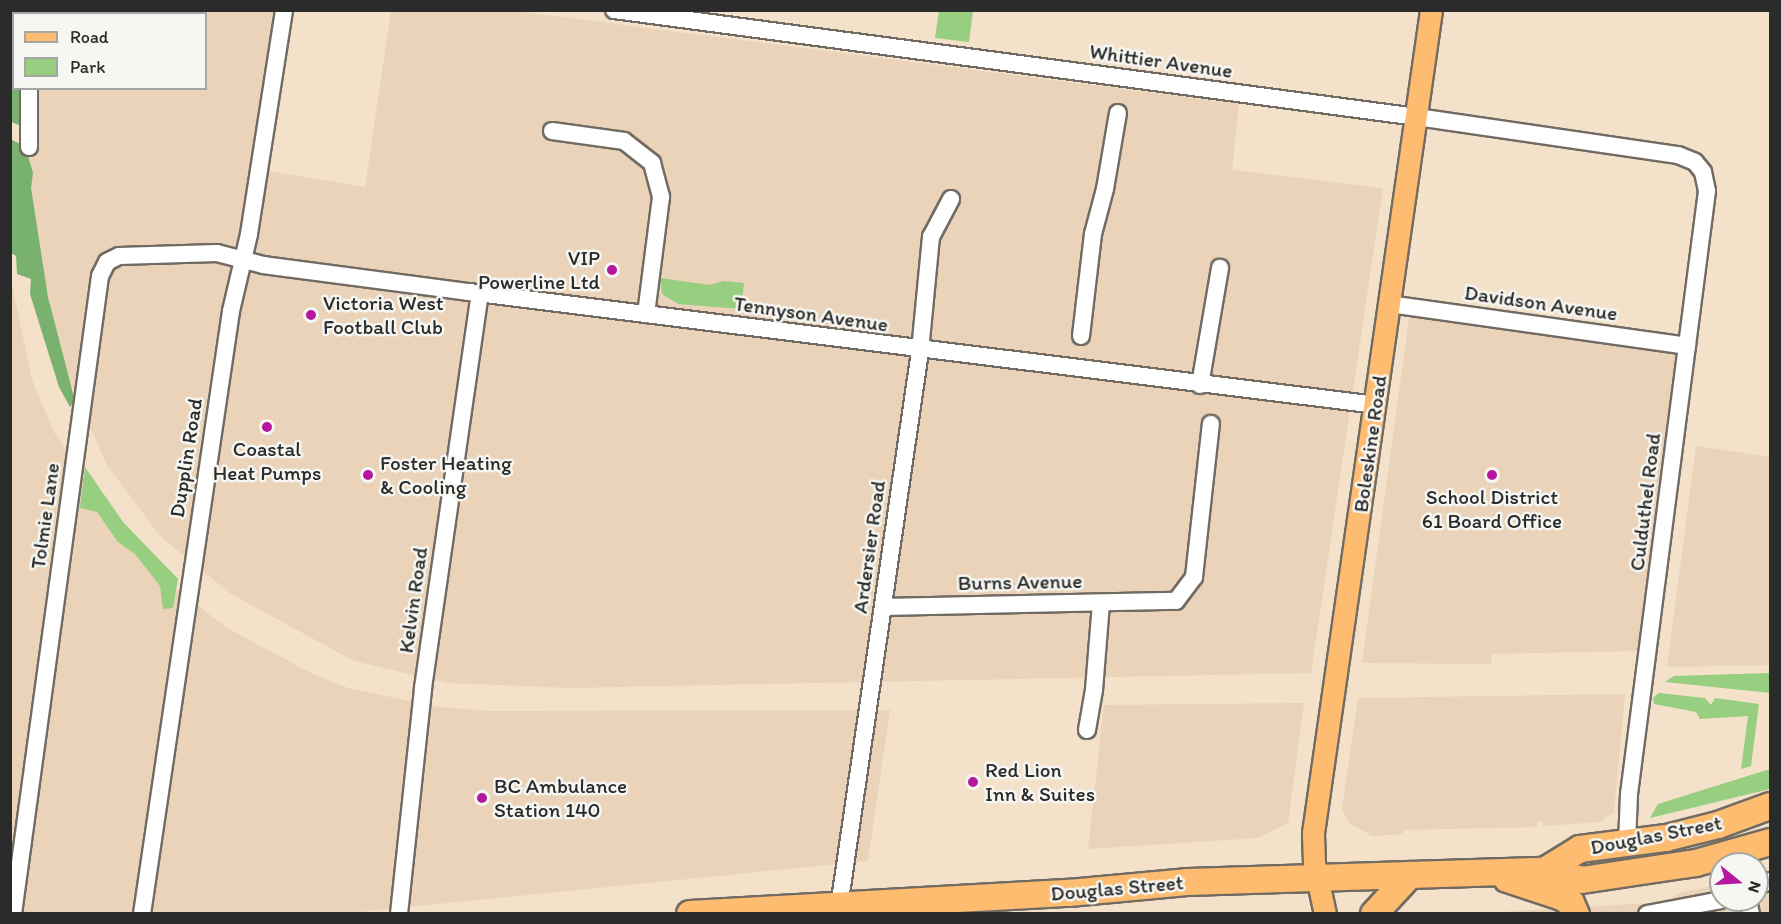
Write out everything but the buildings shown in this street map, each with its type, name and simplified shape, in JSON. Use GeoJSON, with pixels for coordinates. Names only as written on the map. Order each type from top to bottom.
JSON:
{"type":"FeatureCollection","features":[{"type":"Feature","properties":{"kind":"highway","name":"Douglas Street"},"geometry":{"type":"LineString","coordinates":[[1545,871],[1580,849],[1627,844],[1718,825],[1770,806]]}},
{"type":"Feature","properties":{"kind":"highway","name":"Douglas Street"},"geometry":{"type":"LineString","coordinates":[[1752,852],[1770,842]]}},
{"type":"Feature","properties":{"kind":"highway","name":"Douglas Street"},"geometry":{"type":"LineString","coordinates":[[690,914],[839,909],[1188,882],[1317,877],[1545,871],[1582,880],[1709,863]]}},
{"type":"Feature","properties":{"kind":"highway"},"geometry":{"type":"LineString","coordinates":[[1487,873],[1562,897],[1571,903],[1576,914]]}},
{"type":"Feature","properties":{"kind":"highway"},"geometry":{"type":"LineString","coordinates":[[1374,914],[1410,875]]}},
{"type":"Feature","properties":{"kind":"main road","name":"Boleskine Road"},"geometry":{"type":"LineString","coordinates":[[1325,914],[1317,877],[1313,833],[1431,10]]}},
{"type":"Feature","properties":{"kind":"street","name":"Dupplin Road"},"geometry":{"type":"LineString","coordinates":[[142,914],[226,345],[243,260],[284,10]]}},
{"type":"Feature","properties":{"kind":"street","name":"Whittier Avenue"},"geometry":{"type":"LineString","coordinates":[[614,10],[1678,154],[1700,166]]}},
{"type":"Feature","properties":{"kind":"street"},"geometry":{"type":"LineString","coordinates":[[29,90],[29,147]]}},
{"type":"Feature","properties":{"kind":"street"},"geometry":{"type":"LineString","coordinates":[[1081,336],[1093,234],[1105,189],[1118,113]]}},
{"type":"Feature","properties":{"kind":"street"},"geometry":{"type":"LineString","coordinates":[[552,131],[624,141],[652,162],[661,197],[646,315]]}},
{"type":"Feature","properties":{"kind":"street","name":"Culduthel Road"},"geometry":{"type":"LineString","coordinates":[[1627,844],[1629,794],[1707,191],[1700,166]]}},
{"type":"Feature","properties":{"kind":"street","name":"Ardersier Road"},"geometry":{"type":"LineString","coordinates":[[839,909],[920,351],[931,237],[951,199]]}},
{"type":"Feature","properties":{"kind":"street","name":"Tolmie Lane"},"geometry":{"type":"LineString","coordinates":[[13,914],[100,276],[107,262],[119,256],[208,252],[243,260]]}},
{"type":"Feature","properties":{"kind":"street","name":"Tennyson Avenue"},"geometry":{"type":"LineString","coordinates":[[243,260],[480,294],[920,351],[1376,405]]}},
{"type":"Feature","properties":{"kind":"street"},"geometry":{"type":"LineString","coordinates":[[1200,385],[1220,268]]}},
{"type":"Feature","properties":{"kind":"street","name":"Kelvin Road"},"geometry":{"type":"LineString","coordinates":[[399,914],[423,688],[480,294]]}},
{"type":"Feature","properties":{"kind":"street","name":"Davidson Avenue"},"geometry":{"type":"LineString","coordinates":[[1389,304],[1688,346]]}},
{"type":"Feature","properties":{"kind":"street","name":"Burns Avenue"},"geometry":{"type":"LineString","coordinates":[[883,607],[1176,601],[1194,577],[1211,424]]}},
{"type":"Feature","properties":{"kind":"street"},"geometry":{"type":"LineString","coordinates":[[1087,730],[1095,690],[1101,603]]}},
{"type":"Feature","properties":{"kind":"street"},"geometry":{"type":"LineString","coordinates":[[1647,914],[1709,902]]}},
{"type":"Feature","properties":{"kind":"shaded area"},"geometry":{"type":"Polygon","coordinates":[[[10,11],[276,11],[249,168],[365,187],[391,11],[515,11],[1239,104],[1232,170],[1383,188],[1311,673],[570,688],[448,683],[354,661],[231,594],[160,536],[107,465],[61,362],[28,192],[21,90],[207,90],[207,12],[12,12],[12,18],[10,11]]]}},
{"type":"Feature","properties":{"kind":"shaded area"},"geometry":{"type":"Polygon","coordinates":[[[10,275],[32,380],[54,432],[110,519],[159,576],[227,628],[311,673],[348,688],[438,707],[491,711],[890,710],[868,861],[349,913],[11,913],[10,275]]]}},
{"type":"Feature","properties":{"kind":"shaded area"},"geometry":{"type":"Polygon","coordinates":[[[1410,311],[1676,349],[1638,651],[1492,654],[1491,664],[1362,663],[1410,311]]]}},
{"type":"Feature","properties":{"kind":"shaded area"},"geometry":{"type":"Polygon","coordinates":[[[1696,446],[1770,457],[1770,665],[1667,667],[1696,446]]]}},
{"type":"Feature","properties":{"kind":"shaded area"},"geometry":{"type":"Polygon","coordinates":[[[1625,694],[1614,812],[1600,822],[1543,826],[1543,822],[1537,822],[1537,827],[1403,830],[1403,834],[1372,836],[1349,823],[1342,809],[1358,698],[1625,694]]]}},
{"type":"Feature","properties":{"kind":"shaded area"},"geometry":{"type":"Polygon","coordinates":[[[1304,703],[1288,823],[1258,838],[1088,849],[1104,705],[1304,703]]]}},
{"type":"Feature","properties":{"kind":"shaded area"},"geometry":{"type":"Polygon","coordinates":[[[1769,871],[1770,913],[1465,914],[1667,902],[1679,893],[1709,887],[1709,912],[1769,912],[1769,871]]]}},
{"type":"Feature","properties":{"kind":"green space"},"geometry":{"type":"Polygon","coordinates":[[[939,11],[973,11],[969,42],[935,38],[939,11]]]}},
{"type":"Feature","properties":{"kind":"green space"},"geometry":{"type":"Polygon","coordinates":[[[10,28],[12,90],[22,90],[25,119],[19,125],[11,122],[10,28]]]}},
{"type":"Feature","properties":{"kind":"green space"},"geometry":{"type":"Polygon","coordinates":[[[10,139],[25,146],[33,173],[31,188],[48,297],[75,401],[70,407],[59,387],[30,294],[31,279],[17,274],[16,256],[11,253],[10,139]]]}},
{"type":"Feature","properties":{"kind":"green space"},"geometry":{"type":"Polygon","coordinates":[[[660,278],[710,285],[723,281],[744,283],[741,309],[678,304],[662,294],[660,278]]]}},
{"type":"Feature","properties":{"kind":"green space"},"geometry":{"type":"Polygon","coordinates":[[[85,467],[123,522],[178,579],[173,608],[163,609],[160,586],[135,554],[118,542],[97,512],[80,508],[85,467]]]}},
{"type":"Feature","properties":{"kind":"green space"},"geometry":{"type":"Polygon","coordinates":[[[1770,673],[1770,693],[1665,682],[1674,676],[1770,673]]]}},
{"type":"Feature","properties":{"kind":"green space"},"geometry":{"type":"Polygon","coordinates":[[[1659,693],[1705,698],[1711,705],[1715,698],[1759,704],[1751,766],[1741,769],[1748,716],[1700,719],[1696,712],[1654,704],[1653,698],[1659,693]]]}},
{"type":"Feature","properties":{"kind":"green space"},"geometry":{"type":"Polygon","coordinates":[[[1770,769],[1770,789],[1650,818],[1658,804],[1770,769]]]}},
{"type":"Feature","properties":{"kind":"place","name":"VIP Powerline Ltd"},"geometry":{"type":"Point","coordinates":[612,270]}},
{"type":"Feature","properties":{"kind":"place","name":"Victoria West Football Club"},"geometry":{"type":"Point","coordinates":[311,315]}},
{"type":"Feature","properties":{"kind":"place","name":"Coastal Heat Pumps"},"geometry":{"type":"Point","coordinates":[267,427]}},
{"type":"Feature","properties":{"kind":"place","name":"Foster Heating & Cooling"},"geometry":{"type":"Point","coordinates":[368,475]}},
{"type":"Feature","properties":{"kind":"place","name":"School District 61 Board Office"},"geometry":{"type":"Point","coordinates":[1492,475]}},
{"type":"Feature","properties":{"kind":"place","name":"Red Lion Inn & Suites"},"geometry":{"type":"Point","coordinates":[973,782]}},
{"type":"Feature","properties":{"kind":"place","name":"BC Ambulance Station 140"},"geometry":{"type":"Point","coordinates":[482,798]}}]}
